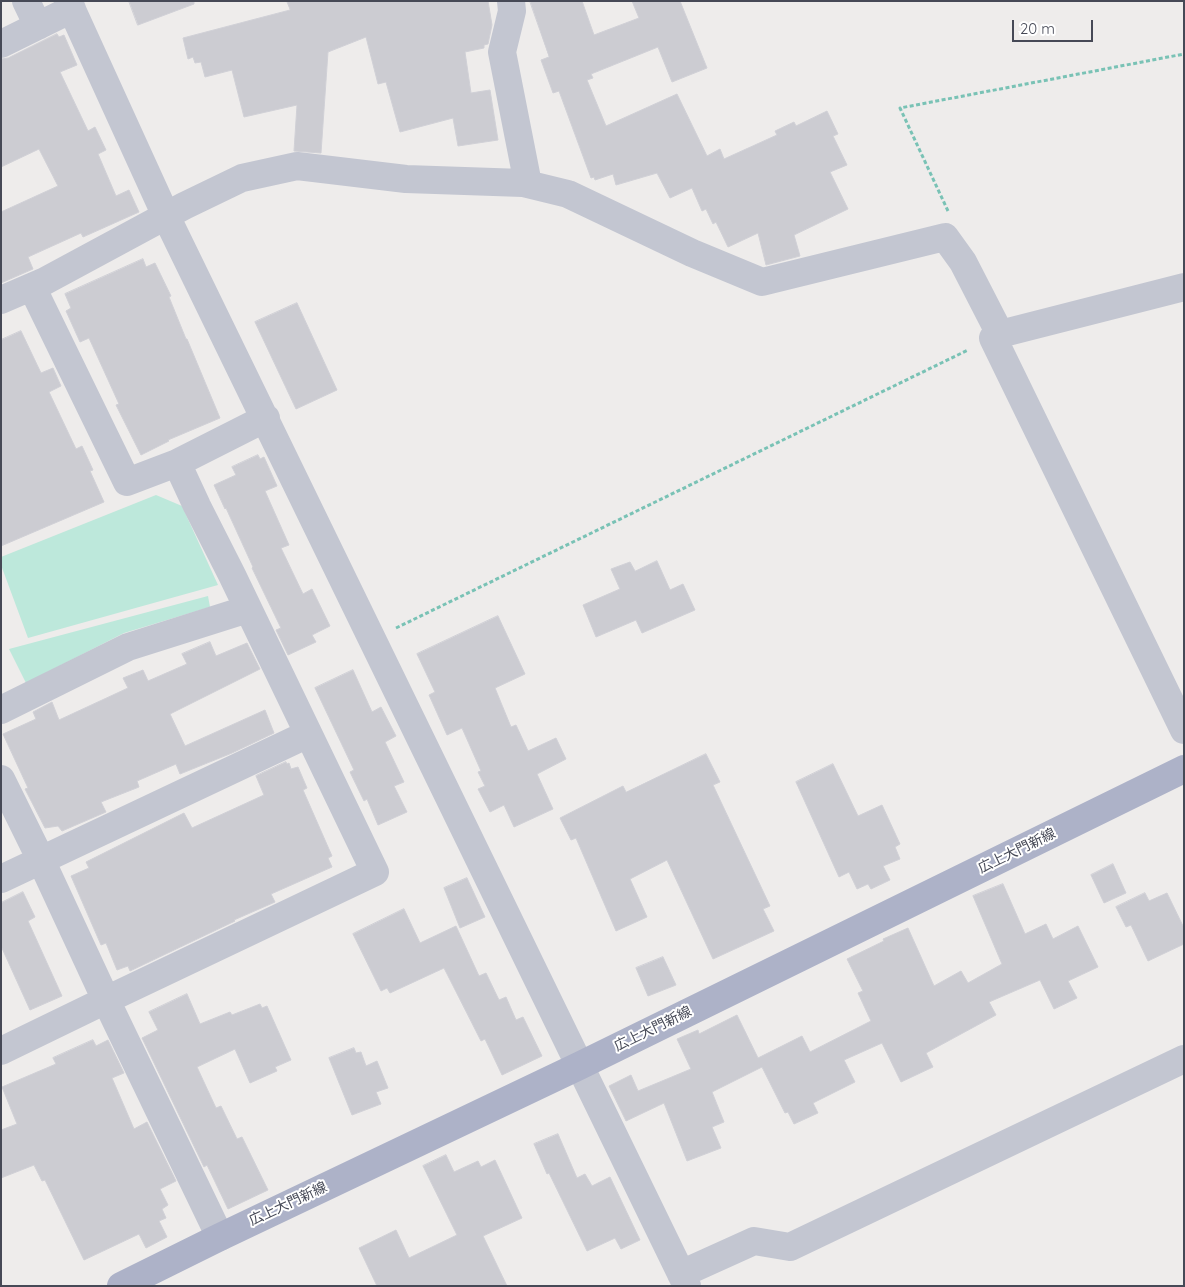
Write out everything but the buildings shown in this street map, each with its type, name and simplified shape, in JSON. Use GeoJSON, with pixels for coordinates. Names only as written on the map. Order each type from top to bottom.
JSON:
{"type":"FeatureCollection","features":[{"type":"Feature","properties":{"kind":"main road","name":"広上大門新線"},"geometry":{"type":"LineString","coordinates":[[121,1286],[579,1066],[1184,769]]}},
{"type":"Feature","properties":{"kind":"street"},"geometry":{"type":"LineString","coordinates":[[26,1],[38,26]]}},
{"type":"Feature","properties":{"kind":"street"},"geometry":{"type":"LineString","coordinates":[[510,1],[512,11],[502,52],[528,184]]}},
{"type":"Feature","properties":{"kind":"street"},"geometry":{"type":"LineString","coordinates":[[1,44],[38,26],[70,5],[166,216],[684,1280],[754,1240],[790,1247],[1184,1058]]}},
{"type":"Feature","properties":{"kind":"street"},"geometry":{"type":"LineString","coordinates":[[1,300],[32,287],[242,178],[297,166],[406,179],[528,184],[568,194],[692,253],[762,282],[945,237],[964,262],[1000,334],[1184,287]]}},
{"type":"Feature","properties":{"kind":"street"},"geometry":{"type":"LineString","coordinates":[[32,287],[127,482],[177,463],[266,418]]}},
{"type":"Feature","properties":{"kind":"street"},"geometry":{"type":"LineString","coordinates":[[992,338],[1184,730]]}},
{"type":"Feature","properties":{"kind":"street"},"geometry":{"type":"LineString","coordinates":[[1,1051],[374,872],[177,463]]}},
{"type":"Feature","properties":{"kind":"street"},"geometry":{"type":"LineString","coordinates":[[1,710],[128,647],[248,609]]}},
{"type":"Feature","properties":{"kind":"street"},"geometry":{"type":"LineString","coordinates":[[1,879],[308,734]]}},
{"type":"Feature","properties":{"kind":"street"},"geometry":{"type":"LineString","coordinates":[[1,779],[42,860],[106,1000],[220,1237]]}},
{"type":"Feature","properties":{"kind":"path"},"geometry":{"type":"LineString","coordinates":[[945,237],[954,224],[900,108],[1184,54]]}},
{"type":"Feature","properties":{"kind":"path"},"geometry":{"type":"LineString","coordinates":[[372,638],[391,631],[992,338]]}},
{"type":"Feature","properties":{"kind":"green space"},"geometry":{"type":"Polygon","coordinates":[[[156,495],[182,506],[218,585],[28,638],[1,565],[1,557],[156,495]]]}},
{"type":"Feature","properties":{"kind":"green space"},"geometry":{"type":"Polygon","coordinates":[[[208,596],[210,607],[124,633],[26,683],[9,649],[208,596]]]}}]}
